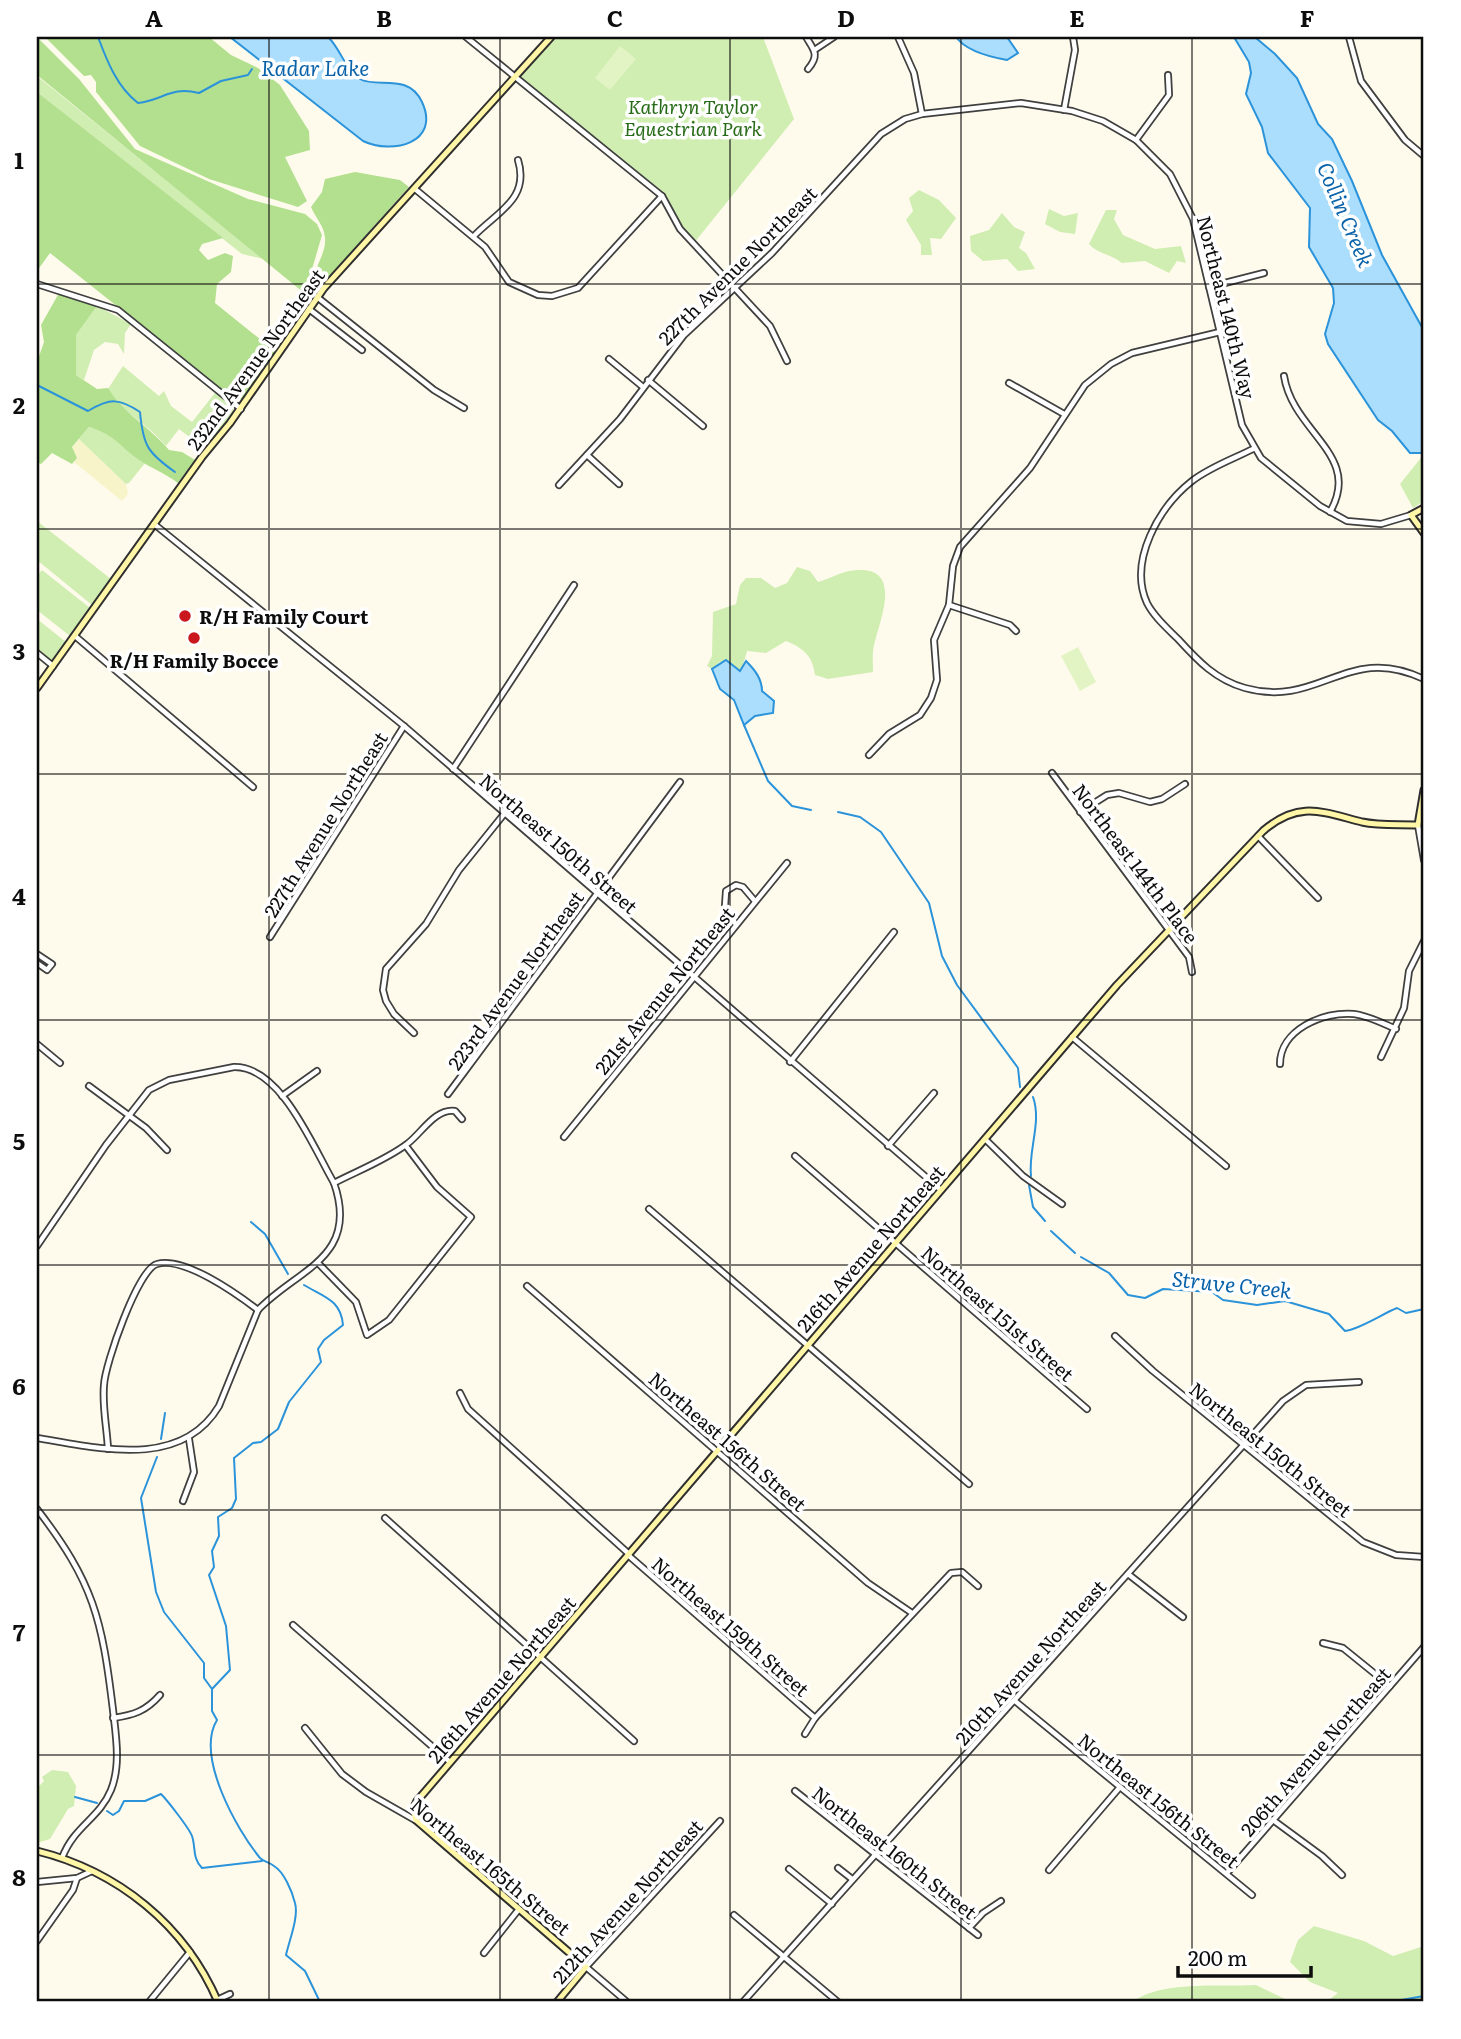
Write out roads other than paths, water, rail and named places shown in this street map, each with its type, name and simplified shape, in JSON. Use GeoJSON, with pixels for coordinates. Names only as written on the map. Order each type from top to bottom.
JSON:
{"type":"FeatureCollection","features":[{"type":"Feature","properties":{"kind":"street"},"geometry":{"type":"LineString","coordinates":[[466,37],[662,196],[680,229],[735,285],[770,326],[787,361]]}},
{"type":"Feature","properties":{"kind":"street","name":"232nd Avenue Northeast"},"geometry":{"type":"LineString","coordinates":[[37,688],[154,524],[241,409],[317,297],[551,37]]}},
{"type":"Feature","properties":{"kind":"street"},"geometry":{"type":"LineString","coordinates":[[806,37],[816,49],[816,56],[808,69]]}},
{"type":"Feature","properties":{"kind":"street"},"geometry":{"type":"LineString","coordinates":[[816,49],[834,37]]}},
{"type":"Feature","properties":{"kind":"street"},"geometry":{"type":"LineString","coordinates":[[898,37],[914,73],[922,114]]}},
{"type":"Feature","properties":{"kind":"street"},"geometry":{"type":"LineString","coordinates":[[1065,110],[1075,50],[1073,37]]}},
{"type":"Feature","properties":{"kind":"street"},"geometry":{"type":"LineString","coordinates":[[1349,37],[1361,80],[1405,140],[1424,156]]}},
{"type":"Feature","properties":{"kind":"street"},"geometry":{"type":"LineString","coordinates":[[1136,140],[1168,95],[1168,75]]}},
{"type":"Feature","properties":{"kind":"street","name":"Northeast 140th Way"},"geometry":{"type":"LineString","coordinates":[[922,114],[1020,103],[1065,110],[1103,121],[1136,140],[1164,166],[1186,201],[1239,415],[1253,449],[1282,477],[1347,521],[1364,524],[1389,523],[1411,516]]}},
{"type":"Feature","properties":{"kind":"street","name":"227th Avenue Northeast"},"geometry":{"type":"LineString","coordinates":[[559,485],[620,419],[692,327],[772,253],[881,134],[905,119],[922,114]]}},
{"type":"Feature","properties":{"kind":"street"},"geometry":{"type":"LineString","coordinates":[[474,236],[518,195],[522,173],[518,160]]}},
{"type":"Feature","properties":{"kind":"street"},"geometry":{"type":"LineString","coordinates":[[415,189],[474,236],[492,255],[509,282],[538,296],[565,293],[588,278],[662,196]]}},
{"type":"Feature","properties":{"kind":"street"},"geometry":{"type":"LineString","coordinates":[[1209,286],[1264,273]]}},
{"type":"Feature","properties":{"kind":"street"},"geometry":{"type":"LineString","coordinates":[[37,284],[118,310],[241,409]]}},
{"type":"Feature","properties":{"kind":"street"},"geometry":{"type":"LineString","coordinates":[[317,297],[434,390],[464,408]]}},
{"type":"Feature","properties":{"kind":"street"},"geometry":{"type":"LineString","coordinates":[[309,309],[362,350]]}},
{"type":"Feature","properties":{"kind":"street"},"geometry":{"type":"LineString","coordinates":[[869,755],[889,734],[912,721],[928,705],[935,689],[937,668],[934,640],[949,605],[953,566],[960,547],[1030,468],[1085,384],[1111,364],[1153,347],[1220,332]]}},
{"type":"Feature","properties":{"kind":"street"},"geometry":{"type":"LineString","coordinates":[[609,359],[643,387]]}},
{"type":"Feature","properties":{"kind":"street"},"geometry":{"type":"LineString","coordinates":[[1284,376],[1286,394],[1297,414],[1330,454],[1340,474],[1339,496],[1330,512]]}},
{"type":"Feature","properties":{"kind":"street"},"geometry":{"type":"LineString","coordinates":[[648,380],[704,426]]}},
{"type":"Feature","properties":{"kind":"street"},"geometry":{"type":"LineString","coordinates":[[1009,383],[1064,414]]}},
{"type":"Feature","properties":{"kind":"street"},"geometry":{"type":"LineString","coordinates":[[1253,449],[1205,472],[1176,495],[1154,527],[1142,563],[1142,585],[1151,609],[1203,666],[1247,689],[1286,692],[1319,684],[1358,668],[1382,666],[1406,670],[1424,679]]}},
{"type":"Feature","properties":{"kind":"street"},"geometry":{"type":"LineString","coordinates":[[587,455],[620,484]]}},
{"type":"Feature","properties":{"kind":"street"},"geometry":{"type":"LineString","coordinates":[[1424,508],[1411,516],[1424,533]]}},
{"type":"Feature","properties":{"kind":"street","name":"Northeast 150th Street"},"geometry":{"type":"LineString","coordinates":[[154,524],[404,726],[941,1190]]}},
{"type":"Feature","properties":{"kind":"street"},"geometry":{"type":"LineString","coordinates":[[453,769],[575,585]]}},
{"type":"Feature","properties":{"kind":"street"},"geometry":{"type":"LineString","coordinates":[[949,605],[1010,625],[1016,631]]}},
{"type":"Feature","properties":{"kind":"street"},"geometry":{"type":"LineString","coordinates":[[75,636],[253,787]]}},
{"type":"Feature","properties":{"kind":"street"},"geometry":{"type":"LineString","coordinates":[[37,653],[53,666]]}},
{"type":"Feature","properties":{"kind":"street","name":"227th Avenue Northeast"},"geometry":{"type":"LineString","coordinates":[[270,937],[404,726]]}},
{"type":"Feature","properties":{"kind":"street","name":"Northeast 144th Place"},"geometry":{"type":"LineString","coordinates":[[1052,773],[1189,957],[1192,972]]}},
{"type":"Feature","properties":{"kind":"street","name":"223rd Avenue Northeast"},"geometry":{"type":"LineString","coordinates":[[448,1094],[680,782]]}},
{"type":"Feature","properties":{"kind":"street"},"geometry":{"type":"LineString","coordinates":[[1080,812],[1107,795],[1119,793],[1150,802],[1162,799],[1185,784]]}},
{"type":"Feature","properties":{"kind":"street"},"geometry":{"type":"LineString","coordinates":[[1424,790],[1418,825],[1424,860]]}},
{"type":"Feature","properties":{"kind":"street","name":"216th Avenue Northeast"},"geometry":{"type":"LineString","coordinates":[[416,1820],[414,1805],[450,1762],[1072,1037],[1258,835],[1286,816],[1310,810],[1336,813],[1369,823],[1418,825]]}},
{"type":"Feature","properties":{"kind":"street"},"geometry":{"type":"LineString","coordinates":[[414,1032],[394,1014],[386,1001],[383,990],[386,969],[426,924],[459,870],[503,814]]}},
{"type":"Feature","properties":{"kind":"street"},"geometry":{"type":"LineString","coordinates":[[1258,835],[1318,898]]}},
{"type":"Feature","properties":{"kind":"street","name":"221st Avenue Northeast"},"geometry":{"type":"LineString","coordinates":[[564,1137],[754,900],[787,863]]}},
{"type":"Feature","properties":{"kind":"street"},"geometry":{"type":"LineString","coordinates":[[735,924],[734,917],[725,906],[726,891],[736,885],[743,887],[754,900]]}},
{"type":"Feature","properties":{"kind":"street"},"geometry":{"type":"LineString","coordinates":[[790,1062],[894,932]]}},
{"type":"Feature","properties":{"kind":"street"},"geometry":{"type":"LineString","coordinates":[[1381,1057],[1404,1008],[1409,971],[1424,941]]}},
{"type":"Feature","properties":{"kind":"street"},"geometry":{"type":"LineString","coordinates":[[37,954],[52,964],[47,970],[37,963]]}},
{"type":"Feature","properties":{"kind":"street"},"geometry":{"type":"LineString","coordinates":[[1280,1064],[1283,1046],[1295,1033],[1312,1021],[1332,1014],[1368,1017],[1396,1029]]}},
{"type":"Feature","properties":{"kind":"street"},"geometry":{"type":"LineString","coordinates":[[1072,1037],[1226,1166]]}},
{"type":"Feature","properties":{"kind":"street"},"geometry":{"type":"LineString","coordinates":[[37,1044],[60,1063]]}},
{"type":"Feature","properties":{"kind":"street"},"geometry":{"type":"LineString","coordinates":[[37,1246],[128,1115],[149,1090],[165,1081],[244,1067],[266,1076],[282,1096],[334,1183],[339,1197],[339,1225],[330,1249],[319,1264],[258,1310],[219,1406],[208,1423],[189,1439],[161,1448],[108,1450],[37,1438]]}},
{"type":"Feature","properties":{"kind":"street"},"geometry":{"type":"LineString","coordinates":[[282,1096],[317,1071]]}},
{"type":"Feature","properties":{"kind":"street"},"geometry":{"type":"LineString","coordinates":[[89,1086],[128,1115],[167,1150]]}},
{"type":"Feature","properties":{"kind":"street"},"geometry":{"type":"LineString","coordinates":[[888,1146],[934,1093]]}},
{"type":"Feature","properties":{"kind":"street"},"geometry":{"type":"LineString","coordinates":[[334,1183],[406,1146],[430,1121],[443,1113],[451,1110],[462,1119]]}},
{"type":"Feature","properties":{"kind":"street"},"geometry":{"type":"LineString","coordinates":[[985,1139],[1023,1176],[1062,1204]]}},
{"type":"Feature","properties":{"kind":"street"},"geometry":{"type":"LineString","coordinates":[[319,1264],[356,1302],[367,1335],[389,1320],[471,1217],[437,1187],[406,1146]]}},
{"type":"Feature","properties":{"kind":"street","name":"Northeast 151st Street"},"geometry":{"type":"LineString","coordinates":[[794,1156],[1087,1409]]}},
{"type":"Feature","properties":{"kind":"street"},"geometry":{"type":"LineString","coordinates":[[649,1209],[969,1484]]}},
{"type":"Feature","properties":{"kind":"street"},"geometry":{"type":"LineString","coordinates":[[108,1450],[104,1395],[106,1369],[141,1278],[151,1266],[166,1263],[182,1267],[221,1284],[258,1310]]}},
{"type":"Feature","properties":{"kind":"street","name":"Northeast 156th Street"},"geometry":{"type":"LineString","coordinates":[[527,1286],[874,1588],[912,1613]]}},
{"type":"Feature","properties":{"kind":"street","name":"Northeast 150th Street"},"geometry":{"type":"LineString","coordinates":[[1115,1336],[1153,1371],[1363,1542],[1396,1555],[1424,1557]]}},
{"type":"Feature","properties":{"kind":"street","name":"210th Avenue Northeast"},"geometry":{"type":"LineString","coordinates":[[743,2002],[1271,1413],[1299,1388],[1312,1383],[1359,1382]]}},
{"type":"Feature","properties":{"kind":"street","name":"Northeast 159th Street"},"geometry":{"type":"LineString","coordinates":[[460,1393],[468,1409],[815,1718]]}},
{"type":"Feature","properties":{"kind":"street"},"geometry":{"type":"LineString","coordinates":[[183,1501],[194,1472],[189,1439]]}},
{"type":"Feature","properties":{"kind":"street"},"geometry":{"type":"LineString","coordinates":[[37,1509],[74,1561],[94,1605],[104,1640],[113,1718],[116,1768],[112,1788],[94,1815],[76,1830],[62,1858]]}},
{"type":"Feature","properties":{"kind":"street"},"geometry":{"type":"LineString","coordinates":[[385,1518],[634,1741]]}},
{"type":"Feature","properties":{"kind":"street"},"geometry":{"type":"LineString","coordinates":[[805,1734],[815,1718],[955,1570],[978,1586]]}},
{"type":"Feature","properties":{"kind":"street"},"geometry":{"type":"LineString","coordinates":[[1128,1574],[1183,1617]]}},
{"type":"Feature","properties":{"kind":"street"},"geometry":{"type":"LineString","coordinates":[[293,1625],[450,1762]]}},
{"type":"Feature","properties":{"kind":"street"},"geometry":{"type":"LineString","coordinates":[[1324,1643],[1343,1648],[1390,1686]]}},
{"type":"Feature","properties":{"kind":"street","name":"206th Avenue Northeast"},"geometry":{"type":"LineString","coordinates":[[1227,1873],[1424,1647]]}},
{"type":"Feature","properties":{"kind":"street"},"geometry":{"type":"LineString","coordinates":[[113,1718],[141,1712],[160,1695]]}},
{"type":"Feature","properties":{"kind":"street","name":"Northeast 156th Street"},"geometry":{"type":"LineString","coordinates":[[1015,1701],[1252,1895]]}},
{"type":"Feature","properties":{"kind":"street","name":"Northeast 165th Street"},"geometry":{"type":"LineString","coordinates":[[305,1728],[342,1774],[366,1792],[416,1820],[627,2002]]}},
{"type":"Feature","properties":{"kind":"street"},"geometry":{"type":"LineString","coordinates":[[1049,1870],[1120,1787]]}},
{"type":"Feature","properties":{"kind":"street","name":"Northeast 160th Street"},"geometry":{"type":"LineString","coordinates":[[795,1791],[978,1935]]}},
{"type":"Feature","properties":{"kind":"street"},"geometry":{"type":"LineString","coordinates":[[1273,1820],[1322,1856],[1342,1875]]}},
{"type":"Feature","properties":{"kind":"street","name":"212th Avenue Northeast"},"geometry":{"type":"LineString","coordinates":[[557,2002],[720,1821]]}},
{"type":"Feature","properties":{"kind":"street"},"geometry":{"type":"LineString","coordinates":[[37,1851],[92,1870],[124,1888],[151,1909],[190,1952],[218,2001],[230,1994]]}},
{"type":"Feature","properties":{"kind":"street"},"geometry":{"type":"LineString","coordinates":[[838,1868],[852,1879]]}},
{"type":"Feature","properties":{"kind":"street"},"geometry":{"type":"LineString","coordinates":[[789,1869],[832,1903]]}},
{"type":"Feature","properties":{"kind":"street"},"geometry":{"type":"LineString","coordinates":[[37,1882],[77,1878],[92,1870]]}},
{"type":"Feature","properties":{"kind":"street"},"geometry":{"type":"LineString","coordinates":[[37,1941],[73,1890],[77,1878]]}},
{"type":"Feature","properties":{"kind":"street"},"geometry":{"type":"LineString","coordinates":[[969,1928],[983,1913],[1001,1901]]}},
{"type":"Feature","properties":{"kind":"street"},"geometry":{"type":"LineString","coordinates":[[484,1953],[519,1909]]}},
{"type":"Feature","properties":{"kind":"street"},"geometry":{"type":"LineString","coordinates":[[734,1915],[838,2002]]}},
{"type":"Feature","properties":{"kind":"street"},"geometry":{"type":"LineString","coordinates":[[149,2002],[190,1952]]}},
{"type":"Feature","properties":{"kind":"water","name":"Radar Lake"},"geometry":{"type":"Polygon","coordinates":[[[230,37],[328,37],[350,70],[360,79],[375,83],[401,84],[416,93],[426,116],[425,127],[419,136],[399,146],[387,147],[363,141],[230,37]]]}},
{"type":"Feature","properties":{"kind":"water"},"geometry":{"type":"Polygon","coordinates":[[[956,37],[1007,37],[1018,53],[1007,60],[993,57],[972,50],[956,37]]]}},
{"type":"Feature","properties":{"kind":"water","name":"Collin Creek"},"geometry":{"type":"Polygon","coordinates":[[[1234,37],[1256,38],[1297,78],[1318,124],[1332,139],[1382,255],[1423,329],[1424,453],[1410,453],[1392,431],[1378,420],[1328,344],[1325,334],[1334,303],[1333,288],[1309,247],[1310,208],[1268,153],[1262,127],[1246,94],[1251,73],[1249,62],[1234,37]]]}},
{"type":"Feature","properties":{"kind":"water"},"geometry":{"type":"Polygon","coordinates":[[[726,660],[740,671],[746,661],[749,664],[759,679],[762,691],[774,701],[773,713],[755,716],[744,725],[734,700],[720,689],[712,669],[726,660]]]}},
{"type":"Feature","properties":{"kind":"waterway"},"geometry":{"type":"LineString","coordinates":[[98,37],[118,81],[138,103],[174,92],[199,93],[221,81],[248,75],[252,69]]}},
{"type":"Feature","properties":{"kind":"waterway"},"geometry":{"type":"LineString","coordinates":[[37,385],[88,411],[114,401],[140,412],[148,448],[175,472]]}},
{"type":"Feature","properties":{"kind":"waterway","name":"Struve Creek"},"geometry":{"type":"LineString","coordinates":[[744,725],[768,781],[792,806],[811,810]]}},
{"type":"Feature","properties":{"kind":"waterway","name":"Struve Creek"},"geometry":{"type":"LineString","coordinates":[[838,812],[860,817],[881,832],[929,903],[942,956],[957,985],[1018,1068],[1020,1087]]}},
{"type":"Feature","properties":{"kind":"waterway","name":"Struve Creek"},"geometry":{"type":"LineString","coordinates":[[1031,1176],[1036,1126],[1033,1097]]}},
{"type":"Feature","properties":{"kind":"waterway","name":"Struve Creek"},"geometry":{"type":"LineString","coordinates":[[1029,1185],[1033,1207],[1045,1221]]}},
{"type":"Feature","properties":{"kind":"waterway"},"geometry":{"type":"LineString","coordinates":[[251,1222],[265,1234],[288,1274]]}},
{"type":"Feature","properties":{"kind":"waterway","name":"Struve Creek"},"geometry":{"type":"LineString","coordinates":[[1051,1231],[1075,1253]]}},
{"type":"Feature","properties":{"kind":"waterway","name":"Struve Creek"},"geometry":{"type":"LineString","coordinates":[[1081,1257],[1109,1273],[1128,1295],[1145,1298],[1163,1289],[1212,1292],[1223,1300],[1257,1305],[1285,1301],[1329,1314],[1345,1331],[1397,1308],[1406,1313],[1424,1309]]}},
{"type":"Feature","properties":{"kind":"waterway"},"geometry":{"type":"LineString","coordinates":[[304,1285],[325,1296],[335,1305],[343,1325],[324,1340],[318,1349],[321,1362],[289,1402],[278,1429],[234,1458],[236,1499],[232,1508],[218,1517],[219,1536],[212,1551],[214,1567],[209,1575],[226,1626],[230,1670],[212,1689],[212,1711],[217,1720],[212,1735],[211,1753],[222,1792],[240,1830],[260,1858],[278,1869],[290,1888],[296,1915],[286,1955],[305,1971],[320,2002]]}},
{"type":"Feature","properties":{"kind":"waterway"},"geometry":{"type":"LineString","coordinates":[[161,1439],[165,1413]]}},
{"type":"Feature","properties":{"kind":"waterway"},"geometry":{"type":"LineString","coordinates":[[157,1457],[141,1498],[156,1592],[164,1612],[204,1663],[204,1678],[212,1689]]}},
{"type":"Feature","properties":{"kind":"waterway"},"geometry":{"type":"LineString","coordinates":[[107,1811],[113,1815],[119,1811],[124,1801],[145,1801],[161,1794],[190,1832],[195,1857],[202,1868],[262,1861]]}},
{"type":"Feature","properties":{"kind":"waterway"},"geometry":{"type":"LineString","coordinates":[[75,1797],[97,1803]]}},
{"type":"Feature","properties":{"kind":"waterway"},"geometry":{"type":"LineString","coordinates":[[1390,2002],[1424,1996]]}},
{"type":"Feature","properties":{"kind":"waterway"},"geometry":{"type":"LineString","coordinates":[[1150,2002],[1174,2002]]}},
{"type":"Feature","properties":{"kind":"place","name":"R/H Family Court"},"geometry":{"type":"Point","coordinates":[185,616]}},
{"type":"Feature","properties":{"kind":"place","name":"R/H Family Bocce"},"geometry":{"type":"Point","coordinates":[194,638]}},
{"type":"Feature","properties":{"kind":"park label","name":"Kathryn Taylor Equestrian Park"},"geometry":{"type":"Point","coordinates":[693,117]}}]}
